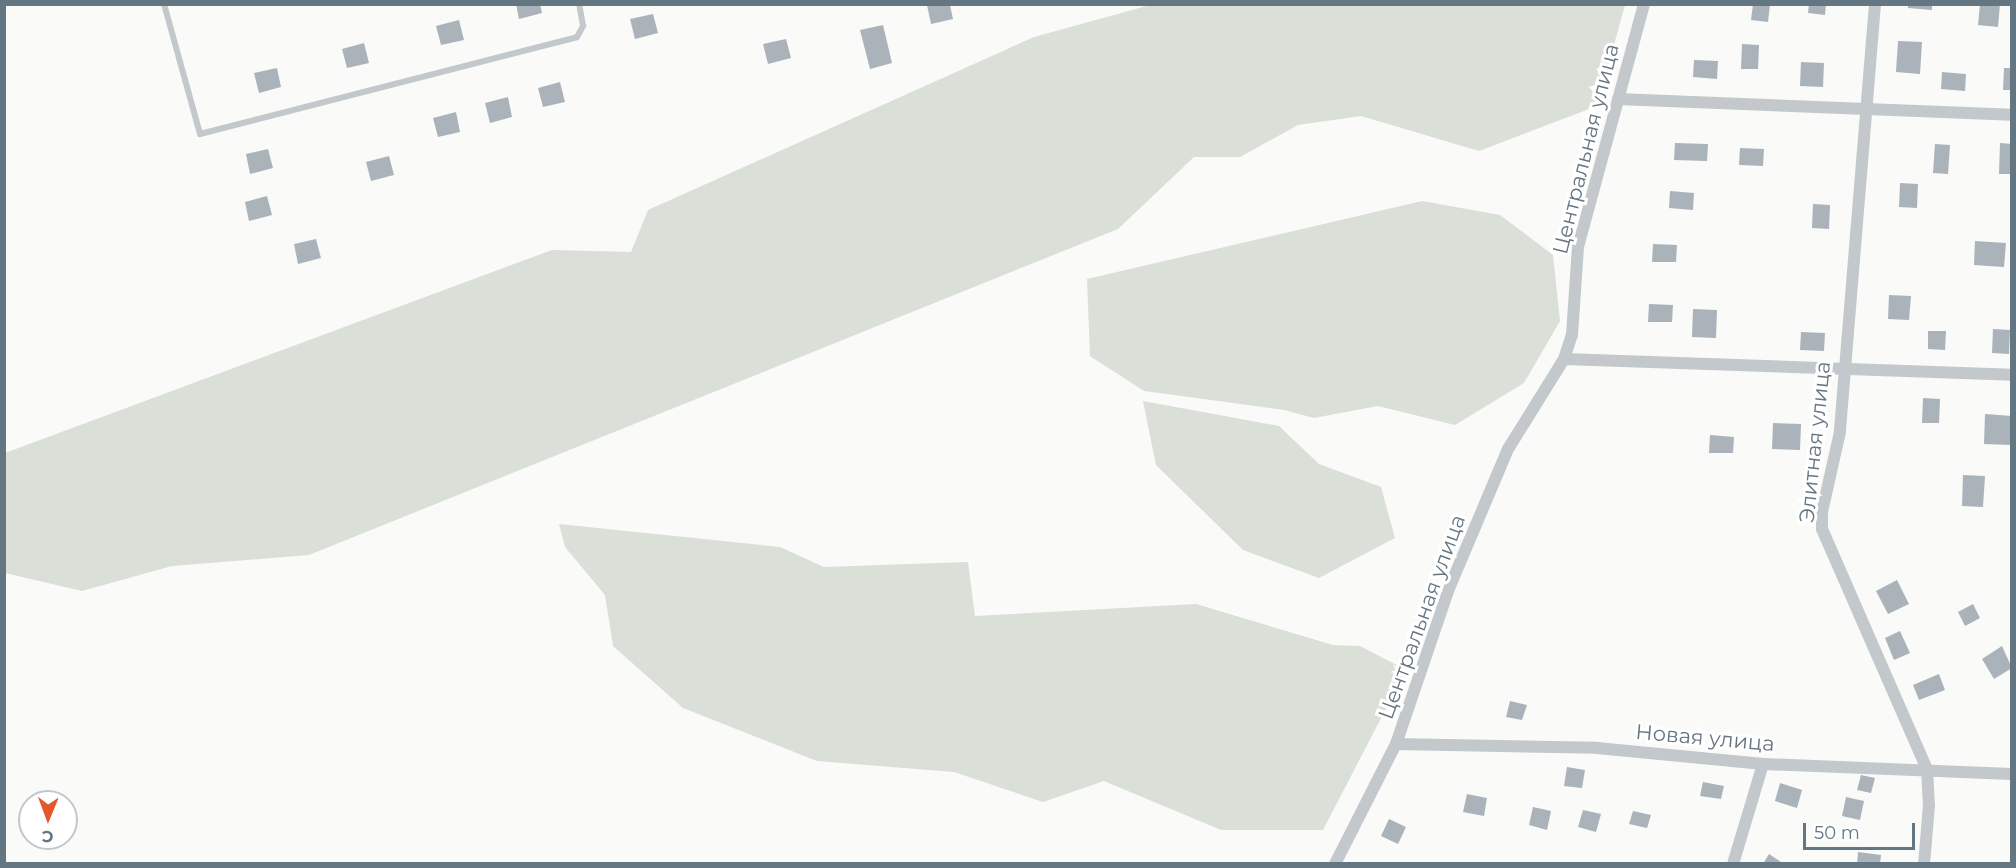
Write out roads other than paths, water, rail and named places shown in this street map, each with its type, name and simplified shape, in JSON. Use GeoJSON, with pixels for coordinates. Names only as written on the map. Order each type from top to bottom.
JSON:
{"type":"FeatureCollection","features":[{"type":"Feature","properties":{"kind":"street","name":"Центральная улица"},"geometry":{"type":"LineString","coordinates":[[1335,864],[1396,744],[1448,591],[1508,449],[1564,360],[1572,335],[1578,247],[1644,4]]}},
{"type":"Feature","properties":{"kind":"street","name":"Элитная улица"},"geometry":{"type":"LineString","coordinates":[[1875,4],[1843,370],[1840,432],[1822,512],[1822,529],[1927,769],[1929,805],[1924,864]]}},
{"type":"Feature","properties":{"kind":"street"},"geometry":{"type":"LineString","coordinates":[[1618,99],[2012,115]]}},
{"type":"Feature","properties":{"kind":"street"},"geometry":{"type":"LineString","coordinates":[[1564,360],[2012,375]]}},
{"type":"Feature","properties":{"kind":"street","name":"Новая улица"},"geometry":{"type":"LineString","coordinates":[[1396,744],[1597,748],[1763,764],[2012,774]]}},
{"type":"Feature","properties":{"kind":"street"},"geometry":{"type":"LineString","coordinates":[[1733,864],[1763,764]]}},
{"type":"Feature","properties":{"kind":"lane"},"geometry":{"type":"LineString","coordinates":[[164,4],[200,134],[577,37],[583,26],[579,4]]}}]}
